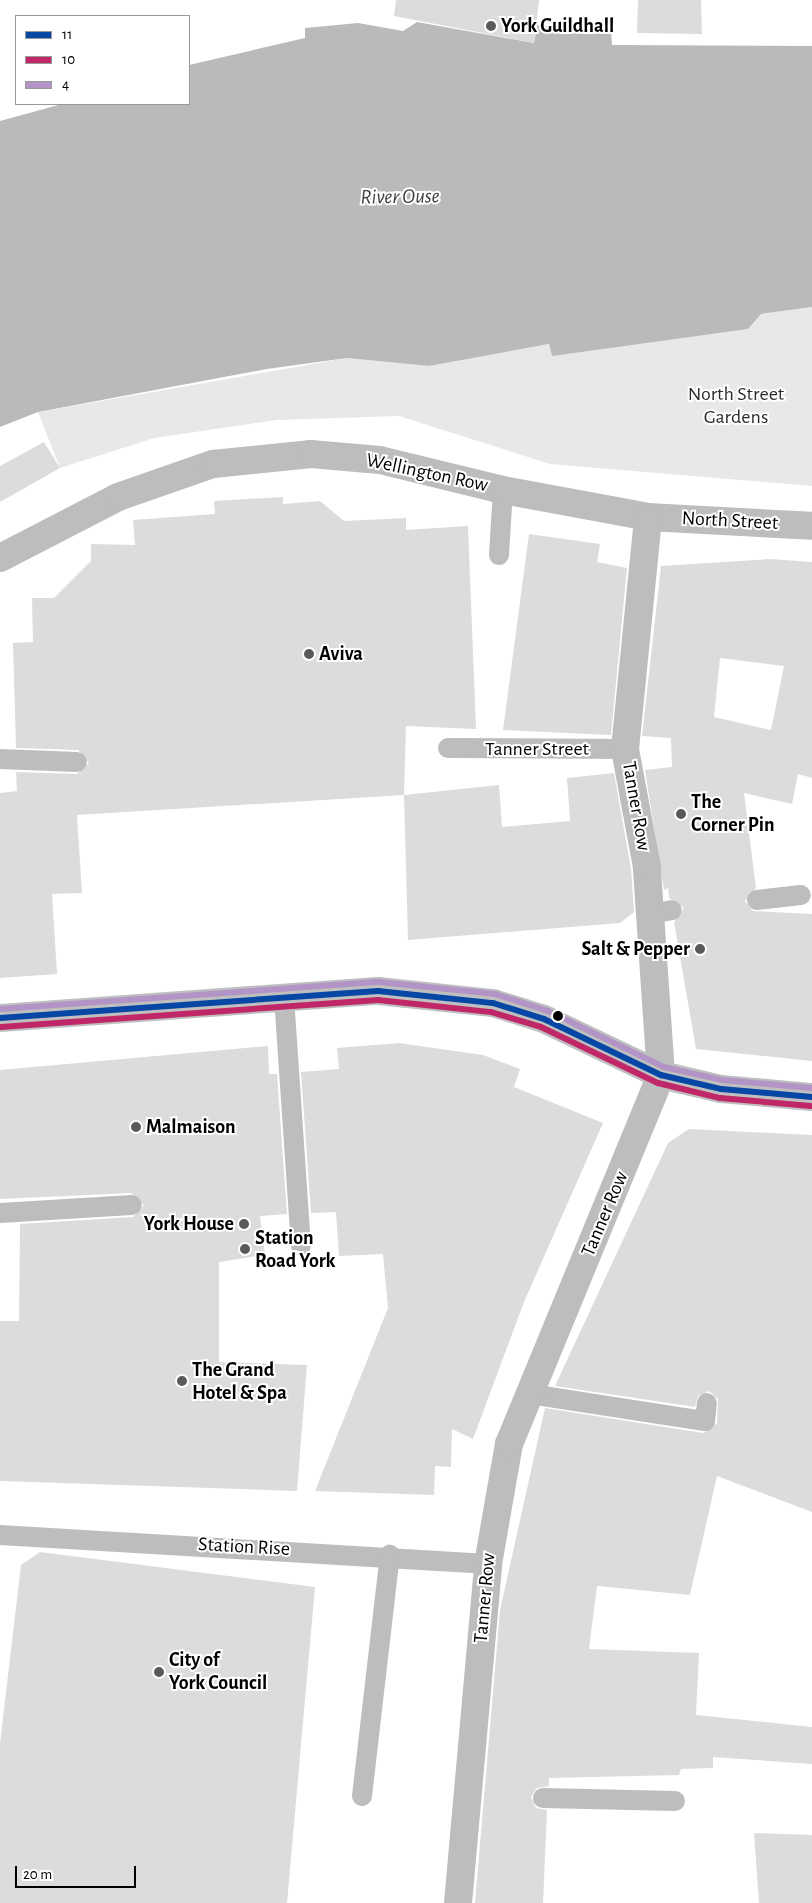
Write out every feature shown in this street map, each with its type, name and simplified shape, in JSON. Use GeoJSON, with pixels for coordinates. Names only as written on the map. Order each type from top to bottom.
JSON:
{"type":"FeatureCollection","features":[{"type":"Feature","properties":{"kind":"main road"},"geometry":{"type":"LineString","coordinates":[[1,1017],[378,991],[493,1003],[544,1019],[661,1076],[721,1089],[812,1098]]}},
{"type":"Feature","properties":{"kind":"street","name":"Wellington Row"},"geometry":{"type":"LineString","coordinates":[[0,558],[38,536],[118,497],[214,464],[311,454],[380,460],[503,490],[648,517]]}},
{"type":"Feature","properties":{"kind":"street","name":"North Street"},"geometry":{"type":"LineString","coordinates":[[648,517],[812,526]]}},
{"type":"Feature","properties":{"kind":"street","name":"Tanner Row"},"geometry":{"type":"LineString","coordinates":[[458,1903],[477,1798],[488,1564],[509,1444],[661,1076],[661,912],[647,867],[625,749],[648,517]]}},
{"type":"Feature","properties":{"kind":"lane"},"geometry":{"type":"LineString","coordinates":[[499,555],[503,490]]}},
{"type":"Feature","properties":{"kind":"lane","name":"Tanner Street"},"geometry":{"type":"LineString","coordinates":[[448,748],[625,749]]}},
{"type":"Feature","properties":{"kind":"lane"},"geometry":{"type":"LineString","coordinates":[[0,759],[77,762]]}},
{"type":"Feature","properties":{"kind":"lane"},"geometry":{"type":"LineString","coordinates":[[757,900],[801,895]]}},
{"type":"Feature","properties":{"kind":"lane"},"geometry":{"type":"LineString","coordinates":[[284,997],[302,1245]]}},
{"type":"Feature","properties":{"kind":"lane"},"geometry":{"type":"LineString","coordinates":[[0,1213],[132,1205]]}},
{"type":"Feature","properties":{"kind":"lane"},"geometry":{"type":"LineString","coordinates":[[530,1394],[705,1421],[707,1402]]}},
{"type":"Feature","properties":{"kind":"lane","name":"Station Rise"},"geometry":{"type":"LineString","coordinates":[[0,1535],[390,1555],[488,1564]]}},
{"type":"Feature","properties":{"kind":"lane"},"geometry":{"type":"LineString","coordinates":[[362,1796],[390,1555]]}},
{"type":"Feature","properties":{"kind":"lane"},"geometry":{"type":"LineString","coordinates":[[543,1798],[675,1801]]}},
{"type":"Feature","properties":{"kind":"green space","name":"North Street Gardens"},"geometry":{"type":"Polygon","coordinates":[[[812,307],[812,486],[550,464],[399,416],[277,420],[154,438],[60,468],[38,412],[347,358],[429,366],[550,344],[552,355],[748,329],[761,314],[812,307]]]}},
{"type":"Feature","properties":{"kind":"water","name":"River Ouse"},"geometry":{"type":"Polygon","coordinates":[[[417,22],[534,43],[537,25],[611,31],[612,45],[812,46],[812,307],[761,314],[748,329],[552,356],[549,344],[429,366],[347,358],[267,369],[38,412],[0,427],[0,121],[58,105],[190,105],[190,65],[305,38],[305,28],[358,23],[403,31],[417,22]]]}},
{"type":"Feature","properties":{"kind":"building","name":"York Guildhall"},"geometry":{"type":"Polygon","coordinates":[[[396,0],[539,0],[534,43],[394,16],[396,0]]]}},
{"type":"Feature","properties":{"kind":"building"},"geometry":{"type":"Polygon","coordinates":[[[638,0],[701,0],[702,34],[637,33],[638,0]]]}},
{"type":"Feature","properties":{"kind":"building"},"geometry":{"type":"Polygon","coordinates":[[[44,442],[60,468],[0,502],[0,466],[44,442]]]}},
{"type":"Feature","properties":{"kind":"building","name":"Aviva"},"geometry":{"type":"Polygon","coordinates":[[[283,497],[283,504],[320,501],[344,521],[406,518],[406,530],[468,526],[476,729],[406,726],[404,795],[77,815],[82,893],[52,894],[57,974],[0,978],[0,793],[17,791],[16,772],[77,774],[89,763],[78,750],[16,748],[13,643],[33,642],[32,598],[54,598],[91,561],[91,544],[135,545],[133,520],[215,514],[214,501],[283,497]]]}},
{"type":"Feature","properties":{"kind":"building"},"geometry":{"type":"Polygon","coordinates":[[[529,534],[600,544],[597,562],[627,568],[611,735],[503,730],[529,534]]]}},
{"type":"Feature","properties":{"kind":"building"},"geometry":{"type":"Polygon","coordinates":[[[770,559],[812,562],[812,778],[798,774],[792,804],[744,793],[756,888],[745,901],[753,911],[812,914],[812,1061],[696,1049],[674,922],[684,908],[669,898],[668,888],[664,890],[645,770],[672,767],[671,738],[642,736],[661,566],[770,559]],[[720,658],[714,717],[771,730],[784,666],[720,658]]]}},
{"type":"Feature","properties":{"kind":"building"},"geometry":{"type":"Polygon","coordinates":[[[614,773],[631,869],[634,912],[620,923],[408,940],[404,795],[499,785],[502,827],[570,821],[567,778],[614,773]]]}},
{"type":"Feature","properties":{"kind":"building"},"geometry":{"type":"Polygon","coordinates":[[[399,1043],[483,1055],[520,1069],[514,1087],[603,1123],[524,1302],[473,1439],[452,1429],[451,1467],[435,1466],[434,1495],[315,1491],[388,1308],[383,1254],[339,1256],[336,1212],[311,1213],[301,1072],[339,1069],[337,1048],[399,1043]]]}},
{"type":"Feature","properties":{"kind":"building"},"geometry":{"type":"Polygon","coordinates":[[[268,1046],[269,1074],[277,1074],[287,1214],[260,1216],[265,1255],[219,1262],[219,1362],[307,1365],[297,1491],[0,1481],[0,1321],[19,1321],[20,1224],[133,1217],[144,1205],[131,1193],[0,1199],[0,1070],[268,1046]]]}},
{"type":"Feature","properties":{"kind":"building"},"geometry":{"type":"Polygon","coordinates":[[[689,1129],[812,1135],[812,1512],[717,1476],[690,1595],[597,1586],[589,1649],[699,1653],[696,1715],[812,1727],[812,1764],[713,1757],[713,1768],[681,1769],[679,1775],[549,1778],[549,1786],[537,1788],[531,1797],[536,1808],[547,1810],[543,1903],[475,1903],[500,1610],[545,1408],[703,1433],[717,1423],[718,1399],[709,1391],[698,1396],[695,1407],[555,1386],[668,1143],[689,1129]]]}},
{"type":"Feature","properties":{"kind":"building","name":"City of York Council"},"geometry":{"type":"Polygon","coordinates":[[[40,1552],[315,1587],[287,1903],[0,1903],[0,1743],[21,1565],[40,1552]]]}},
{"type":"Feature","properties":{"kind":"building"},"geometry":{"type":"Polygon","coordinates":[[[754,1833],[812,1835],[812,1903],[759,1903],[754,1833]]]}},
{"type":"Feature","properties":{"kind":"transit line","name":"4"},"geometry":{"type":"LineString","coordinates":[[0,1009],[379,982],[495,994],[548,1011],[664,1067],[722,1080],[812,1088]]}},
{"type":"Feature","properties":{"kind":"transit line","name":"11"},"geometry":{"type":"LineString","coordinates":[[0,1018],[378,991],[493,1003],[544,1019],[661,1075],[721,1089],[812,1097]]}},
{"type":"Feature","properties":{"kind":"transit line","name":"10"},"geometry":{"type":"LineString","coordinates":[[1,1027],[378,1000],[491,1012],[541,1027],[658,1083],[720,1098],[811,1106]]}},
{"type":"Feature","properties":{"kind":"place","name":"York Guildhall"},"geometry":{"type":"Point","coordinates":[491,26]}},
{"type":"Feature","properties":{"kind":"place","name":"Aviva"},"geometry":{"type":"Point","coordinates":[309,654]}},
{"type":"Feature","properties":{"kind":"place","name":"The Corner Pin"},"geometry":{"type":"Point","coordinates":[681,814]}},
{"type":"Feature","properties":{"kind":"place","name":"Salt & Pepper"},"geometry":{"type":"Point","coordinates":[700,949]}},
{"type":"Feature","properties":{"kind":"place","name":"Malmaison"},"geometry":{"type":"Point","coordinates":[136,1127]}},
{"type":"Feature","properties":{"kind":"place","name":"York House"},"geometry":{"type":"Point","coordinates":[244,1224]}},
{"type":"Feature","properties":{"kind":"place","name":"Station Road York"},"geometry":{"type":"Point","coordinates":[245,1249]}},
{"type":"Feature","properties":{"kind":"place","name":"The Grand Hotel & Spa"},"geometry":{"type":"Point","coordinates":[182,1381]}},
{"type":"Feature","properties":{"kind":"place","name":"City of York Council"},"geometry":{"type":"Point","coordinates":[159,1672]}}]}
